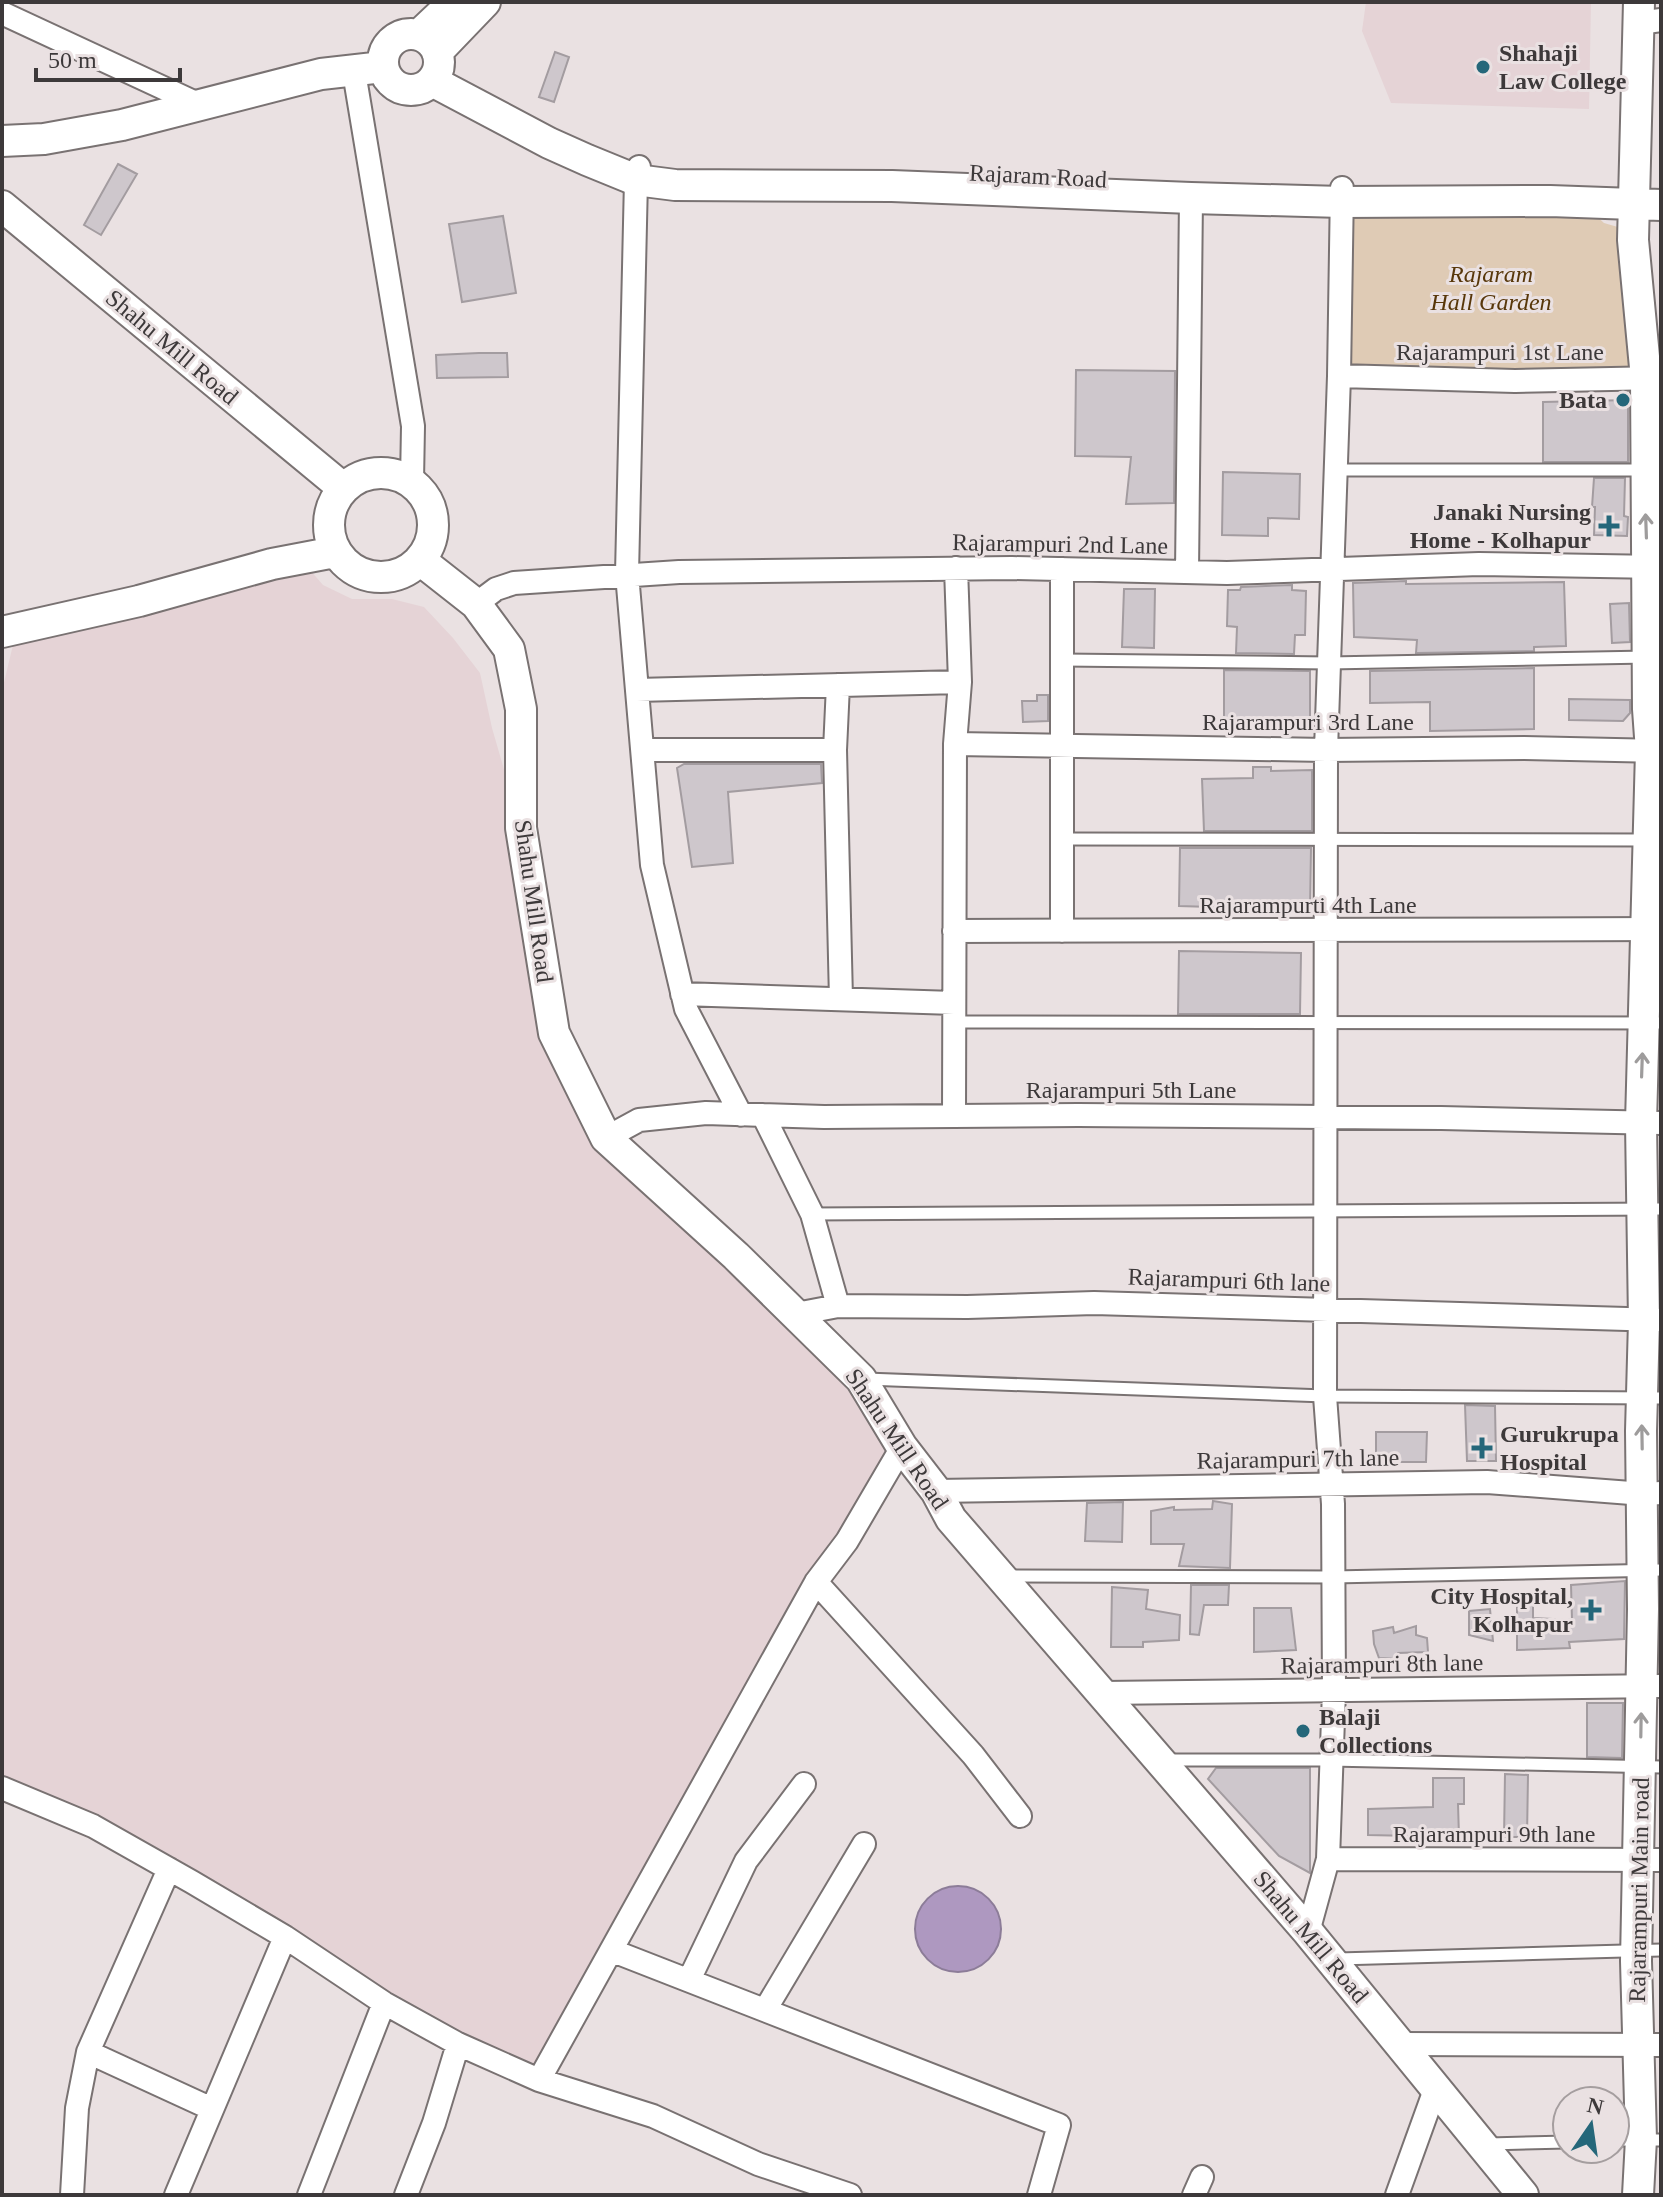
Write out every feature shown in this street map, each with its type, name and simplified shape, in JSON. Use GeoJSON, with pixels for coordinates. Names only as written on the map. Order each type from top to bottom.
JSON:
{"type":"FeatureCollection","features":[{"type":"Feature","properties":{"kind":"main road"},"geometry":{"type":"LineString","coordinates":[[2,141],[44,139],[106,128],[321,74],[369,69],[408,90],[425,87],[432,58],[454,2]]}},
{"type":"Feature","properties":{"kind":"main road"},"geometry":{"type":"LineString","coordinates":[[432,58],[485,2]]}},
{"type":"Feature","properties":{"kind":"main road","name":"Rajarampuri Main road"},"geometry":{"type":"LineString","coordinates":[[1638,2195],[1639,2140],[1649,2045],[1653,1320],[1651,1123],[1656,840],[1652,652],[1655,567],[1653,378],[1633,240],[1648,196],[1646,15]]}},
{"type":"Feature","properties":{"kind":"main road"},"geometry":{"type":"LineString","coordinates":[[369,69],[392,42],[409,34],[432,58]]}},
{"type":"Feature","properties":{"kind":"main road","name":"Rajaram Road"},"geometry":{"type":"LineString","coordinates":[[432,58],[459,78],[613,156],[638,172],[914,169],[1342,194]]}},
{"type":"Feature","properties":{"kind":"main road"},"geometry":{"type":"LineString","coordinates":[[638,172],[675,185],[892,186],[1191,198],[1342,194],[1550,201],[1648,196]]}},
{"type":"Feature","properties":{"kind":"main road","name":"Shahu Mill Road"},"geometry":{"type":"LineString","coordinates":[[2,206],[343,488]]}},
{"type":"Feature","properties":{"kind":"main road"},"geometry":{"type":"LineString","coordinates":[[374,472],[392,473],[412,481],[431,506],[434,524],[431,541],[420,560],[396,576],[361,574],[347,565],[335,552],[329,536],[328,519],[333,502],[343,488],[357,478],[374,472]]}},
{"type":"Feature","properties":{"kind":"main road"},"geometry":{"type":"LineString","coordinates":[[2,632],[139,601],[272,564],[335,552]]}},
{"type":"Feature","properties":{"kind":"main road","name":"Shahu Mill Road"},"geometry":{"type":"LineString","coordinates":[[420,560],[476,604],[509,649],[521,709],[521,828],[554,1033],[606,1138],[796,1314],[861,1379],[902,1447],[936,1491],[951,1519],[1308,1932],[1523,2195]]}},
{"type":"Feature","properties":{"kind":"street"},"geometry":{"type":"LineString","coordinates":[[2,13],[200,105]]}},
{"type":"Feature","properties":{"kind":"street"},"geometry":{"type":"LineString","coordinates":[[369,69],[413,426],[412,481]]}},
{"type":"Feature","properties":{"kind":"street"},"geometry":{"type":"LineString","coordinates":[[638,172],[627,574],[652,865],[686,1009],[812,1214],[838,1306]]}},
{"type":"Feature","properties":{"kind":"street"},"geometry":{"type":"LineString","coordinates":[[1308,1932],[1328,1859],[1334,1691],[1332,1483],[1325,1396],[1326,750],[1342,194]]}},
{"type":"Feature","properties":{"kind":"street"},"geometry":{"type":"LineString","coordinates":[[1187,572],[1191,198]]}},
{"type":"Feature","properties":{"kind":"street","name":"Rajarampuri 1st Lane"},"geometry":{"type":"LineString","coordinates":[[1339,376],[1515,381],[1653,378]]}},
{"type":"Feature","properties":{"kind":"street","name":"Rajarampuri 2nd Lane"},"geometry":{"type":"LineString","coordinates":[[476,604],[496,589],[514,583],[627,574],[956,568],[1187,572],[1479,564],[1655,567]]}},
{"type":"Feature","properties":{"kind":"street"},"geometry":{"type":"LineString","coordinates":[[954,1116],[955,744],[960,682],[956,568]]}},
{"type":"Feature","properties":{"kind":"street"},"geometry":{"type":"LineString","coordinates":[[1062,569],[1062,931]]}},
{"type":"Feature","properties":{"kind":"street"},"geometry":{"type":"LineString","coordinates":[[637,690],[960,682]]}},
{"type":"Feature","properties":{"kind":"street"},"geometry":{"type":"LineString","coordinates":[[838,685],[835,750],[841,999]]}},
{"type":"Feature","properties":{"kind":"street","name":"Rajarampuri 3rd Lane"},"geometry":{"type":"LineString","coordinates":[[955,744],[1656,751]]}},
{"type":"Feature","properties":{"kind":"street"},"geometry":{"type":"LineString","coordinates":[[643,750],[835,750]]}},
{"type":"Feature","properties":{"kind":"street","name":"Rajarampurti 4th Lane"},"geometry":{"type":"LineString","coordinates":[[954,931],[1654,929]]}},
{"type":"Feature","properties":{"kind":"street"},"geometry":{"type":"LineString","coordinates":[[682,994],[841,999],[954,1012]]}},
{"type":"Feature","properties":{"kind":"street","name":"Rajarampuri 5th Lane"},"geometry":{"type":"LineString","coordinates":[[606,1138],[639,1120],[706,1113],[824,1117],[1325,1118],[1651,1123]]}},
{"type":"Feature","properties":{"kind":"street","name":"Rajarampuri 6th lane"},"geometry":{"type":"LineString","coordinates":[[796,1314],[838,1306],[967,1307],[1094,1303],[1653,1320]]}},
{"type":"Feature","properties":{"kind":"street"},"geometry":{"type":"LineString","coordinates":[[539,2080],[816,1582],[847,1541],[902,1447]]}},
{"type":"Feature","properties":{"kind":"street","name":"Rajarampuri 7th lane"},"geometry":{"type":"LineString","coordinates":[[936,1491],[1487,1482],[1652,1493]]}},
{"type":"Feature","properties":{"kind":"street"},"geometry":{"type":"LineString","coordinates":[[816,1582],[973,1755],[1020,1816]]}},
{"type":"Feature","properties":{"kind":"street","name":"Rajarampuri 8th lane"},"geometry":{"type":"LineString","coordinates":[[1103,1693],[1651,1686]]}},
{"type":"Feature","properties":{"kind":"street"},"geometry":{"type":"LineString","coordinates":[[689,1980],[746,1861],[804,1784]]}},
{"type":"Feature","properties":{"kind":"street"},"geometry":{"type":"LineString","coordinates":[[2,1788],[93,1826],[285,1937],[384,2003],[458,2044],[539,2080],[653,2116],[758,2164],[837,2193]]}},
{"type":"Feature","properties":{"kind":"street"},"geometry":{"type":"LineString","coordinates":[[765,2010],[864,1844]]}},
{"type":"Feature","properties":{"kind":"street","name":"Rajarampuri 9th lane"},"geometry":{"type":"LineString","coordinates":[[1328,1859],[1650,1860]]}},
{"type":"Feature","properties":{"kind":"street"},"geometry":{"type":"LineString","coordinates":[[72,2195],[77,2108],[88,2052],[169,1869]]}},
{"type":"Feature","properties":{"kind":"street"},"geometry":{"type":"LineString","coordinates":[[176,2195],[285,1937]]}},
{"type":"Feature","properties":{"kind":"street"},"geometry":{"type":"LineString","coordinates":[[613,1951],[1059,2125],[1039,2195]]}},
{"type":"Feature","properties":{"kind":"street"},"geometry":{"type":"LineString","coordinates":[[309,2195],[384,2003]]}},
{"type":"Feature","properties":{"kind":"street"},"geometry":{"type":"LineString","coordinates":[[406,2195],[434,2123],[458,2044]]}},
{"type":"Feature","properties":{"kind":"street"},"geometry":{"type":"LineString","coordinates":[[1402,2044],[1649,2045]]}},
{"type":"Feature","properties":{"kind":"street"},"geometry":{"type":"LineString","coordinates":[[88,2052],[212,2109]]}},
{"type":"Feature","properties":{"kind":"street"},"geometry":{"type":"LineString","coordinates":[[1397,2195],[1436,2087]]}},
{"type":"Feature","properties":{"kind":"lane"},"geometry":{"type":"LineString","coordinates":[[1335,470],[1653,470]]}},
{"type":"Feature","properties":{"kind":"lane"},"geometry":{"type":"LineString","coordinates":[[1063,660],[1329,663],[1652,652]]}},
{"type":"Feature","properties":{"kind":"lane"},"geometry":{"type":"LineString","coordinates":[[1062,839],[1656,840]]}},
{"type":"Feature","properties":{"kind":"lane"},"geometry":{"type":"LineString","coordinates":[[954,1012],[1325,1023],[1652,1023]]}},
{"type":"Feature","properties":{"kind":"lane"},"geometry":{"type":"LineString","coordinates":[[812,1214],[1651,1208]]}},
{"type":"Feature","properties":{"kind":"lane"},"geometry":{"type":"LineString","coordinates":[[861,1379],[1325,1396],[1652,1398]]}},
{"type":"Feature","properties":{"kind":"lane"},"geometry":{"type":"LineString","coordinates":[[1000,1576],[1333,1577],[1651,1569]]}},
{"type":"Feature","properties":{"kind":"lane"},"geometry":{"type":"LineString","coordinates":[[1161,1760],[1330,1760],[1650,1767]]}},
{"type":"Feature","properties":{"kind":"lane"},"geometry":{"type":"LineString","coordinates":[[1330,1959],[1649,1950]]}},
{"type":"Feature","properties":{"kind":"lane"},"geometry":{"type":"LineString","coordinates":[[1480,2144],[1551,2142]]}},
{"type":"Feature","properties":{"kind":"shaded area","name":"Shahaji Law College"},"geometry":{"type":"Polygon","coordinates":[[[1366,2],[1591,2],[1589,109],[1391,103],[1362,31],[1366,2]]]}},
{"type":"Feature","properties":{"kind":"shaded area"},"geometry":{"type":"Polygon","coordinates":[[[303,562],[323,585],[352,599],[392,599],[424,607],[480,673],[492,728],[521,828],[554,1033],[603,1131],[736,1256],[902,1447],[539,2080],[219,1898],[2,1788],[2,691],[17,628],[303,562]]]}},
{"type":"Feature","properties":{"kind":"shaded area"},"geometry":{"type":"Polygon","coordinates":[[[958,1886],[982,1893],[994,1905],[1001,1929],[994,1953],[982,1965],[958,1972],[934,1965],[922,1953],[915,1929],[922,1905],[934,1893],[958,1886]]]}},
{"type":"Feature","properties":{"kind":"green space","name":"Rajaram Hall Garden"},"geometry":{"type":"Polygon","coordinates":[[[1352,205],[1592,212],[1604,223],[1628,230],[1635,368],[1498,370],[1348,366],[1352,205]]]}},
{"type":"Feature","properties":{"kind":"building"},"geometry":{"type":"Polygon","coordinates":[[[555,52],[569,57],[554,102],[539,97],[555,52]]]}},
{"type":"Feature","properties":{"kind":"building"},"geometry":{"type":"Polygon","coordinates":[[[118,164],[137,174],[101,235],[84,225],[118,164]]]}},
{"type":"Feature","properties":{"kind":"building"},"geometry":{"type":"Polygon","coordinates":[[[503,216],[516,293],[462,302],[449,224],[503,216]]]}},
{"type":"Feature","properties":{"kind":"building"},"geometry":{"type":"Polygon","coordinates":[[[507,353],[508,377],[437,378],[436,355],[507,353]]]}},
{"type":"Feature","properties":{"kind":"building"},"geometry":{"type":"Polygon","coordinates":[[[1076,370],[1175,371],[1174,503],[1126,504],[1131,457],[1075,456],[1076,370]]]}},
{"type":"Feature","properties":{"kind":"building"},"geometry":{"type":"Polygon","coordinates":[[[1628,400],[1628,462],[1543,462],[1543,402],[1628,400]]]}},
{"type":"Feature","properties":{"kind":"building"},"geometry":{"type":"Polygon","coordinates":[[[1223,472],[1300,474],[1299,519],[1268,518],[1268,536],[1222,535],[1223,472]]]}},
{"type":"Feature","properties":{"kind":"building"},"geometry":{"type":"Polygon","coordinates":[[[1594,478],[1625,478],[1627,536],[1594,535],[1594,478]]]}},
{"type":"Feature","properties":{"kind":"building"},"geometry":{"type":"Polygon","coordinates":[[[1406,581],[1406,584],[1564,582],[1566,646],[1534,647],[1534,651],[1416,653],[1417,640],[1354,637],[1353,583],[1406,581]]]}},
{"type":"Feature","properties":{"kind":"building"},"geometry":{"type":"Polygon","coordinates":[[[1292,585],[1292,590],[1306,591],[1305,635],[1295,635],[1294,654],[1236,653],[1237,627],[1227,626],[1228,590],[1292,585]]]}},
{"type":"Feature","properties":{"kind":"building"},"geometry":{"type":"Polygon","coordinates":[[[1124,589],[1155,589],[1154,648],[1122,647],[1124,589]]]}},
{"type":"Feature","properties":{"kind":"building"},"geometry":{"type":"Polygon","coordinates":[[[1629,603],[1630,642],[1612,643],[1610,604],[1629,603]]]}},
{"type":"Feature","properties":{"kind":"building"},"geometry":{"type":"Polygon","coordinates":[[[1534,668],[1534,729],[1430,731],[1430,702],[1370,703],[1370,671],[1534,668]]]}},
{"type":"Feature","properties":{"kind":"building"},"geometry":{"type":"Polygon","coordinates":[[[1224,670],[1310,671],[1310,716],[1298,729],[1224,728],[1224,670]]]}},
{"type":"Feature","properties":{"kind":"building"},"geometry":{"type":"Polygon","coordinates":[[[1037,695],[1048,695],[1048,721],[1023,722],[1022,701],[1037,701],[1037,695]]]}},
{"type":"Feature","properties":{"kind":"building"},"geometry":{"type":"Polygon","coordinates":[[[1569,699],[1630,700],[1630,713],[1623,721],[1569,720],[1569,699]]]}},
{"type":"Feature","properties":{"kind":"building"},"geometry":{"type":"Polygon","coordinates":[[[684,764],[821,764],[822,783],[728,792],[733,863],[692,867],[677,768],[684,764]]]}},
{"type":"Feature","properties":{"kind":"building"},"geometry":{"type":"Polygon","coordinates":[[[1253,767],[1271,767],[1271,771],[1312,770],[1312,831],[1204,831],[1202,779],[1253,778],[1253,767]]]}},
{"type":"Feature","properties":{"kind":"building"},"geometry":{"type":"Polygon","coordinates":[[[1180,848],[1311,848],[1310,910],[1179,906],[1180,848]]]}},
{"type":"Feature","properties":{"kind":"building"},"geometry":{"type":"Polygon","coordinates":[[[1179,951],[1301,953],[1300,1014],[1178,1014],[1179,951]]]}},
{"type":"Feature","properties":{"kind":"building"},"geometry":{"type":"Polygon","coordinates":[[[1465,1405],[1495,1406],[1496,1461],[1467,1461],[1465,1405]]]}},
{"type":"Feature","properties":{"kind":"building"},"geometry":{"type":"Polygon","coordinates":[[[1376,1432],[1427,1432],[1426,1462],[1376,1462],[1376,1432]]]}},
{"type":"Feature","properties":{"kind":"building"},"geometry":{"type":"Polygon","coordinates":[[[1213,1501],[1232,1504],[1230,1568],[1179,1566],[1184,1544],[1151,1544],[1151,1511],[1174,1507],[1174,1510],[1212,1509],[1213,1501]]]}},
{"type":"Feature","properties":{"kind":"building"},"geometry":{"type":"Polygon","coordinates":[[[1123,1502],[1122,1542],[1085,1541],[1087,1503],[1123,1502]]]}},
{"type":"Feature","properties":{"kind":"building"},"geometry":{"type":"Polygon","coordinates":[[[1625,1581],[1624,1639],[1569,1642],[1570,1648],[1517,1650],[1517,1598],[1533,1597],[1533,1618],[1572,1620],[1571,1585],[1625,1581]]]}},
{"type":"Feature","properties":{"kind":"building"},"geometry":{"type":"Polygon","coordinates":[[[1191,1585],[1229,1585],[1228,1605],[1204,1605],[1199,1635],[1190,1634],[1191,1585]]]}},
{"type":"Feature","properties":{"kind":"building"},"geometry":{"type":"Polygon","coordinates":[[[1112,1587],[1148,1590],[1146,1609],[1180,1615],[1179,1640],[1143,1642],[1143,1647],[1111,1647],[1112,1587]]]}},
{"type":"Feature","properties":{"kind":"building"},"geometry":{"type":"Polygon","coordinates":[[[1254,1608],[1291,1608],[1296,1650],[1254,1652],[1254,1608]]]}},
{"type":"Feature","properties":{"kind":"building"},"geometry":{"type":"Polygon","coordinates":[[[1490,1609],[1493,1641],[1469,1635],[1469,1611],[1490,1609]]]}},
{"type":"Feature","properties":{"kind":"building"},"geometry":{"type":"Polygon","coordinates":[[[1416,1626],[1416,1635],[1427,1638],[1428,1652],[1398,1653],[1398,1659],[1379,1658],[1373,1631],[1393,1627],[1394,1633],[1416,1626]]]}},
{"type":"Feature","properties":{"kind":"building"},"geometry":{"type":"Polygon","coordinates":[[[1587,1703],[1623,1703],[1622,1758],[1587,1757],[1587,1703]]]}},
{"type":"Feature","properties":{"kind":"building"},"geometry":{"type":"Polygon","coordinates":[[[1216,1768],[1310,1768],[1310,1873],[1279,1856],[1208,1779],[1216,1768]]]}},
{"type":"Feature","properties":{"kind":"building"},"geometry":{"type":"Polygon","coordinates":[[[1505,1774],[1528,1775],[1527,1837],[1504,1837],[1505,1774]]]}},
{"type":"Feature","properties":{"kind":"building"},"geometry":{"type":"Polygon","coordinates":[[[1433,1778],[1464,1778],[1464,1804],[1458,1804],[1459,1837],[1368,1835],[1368,1809],[1433,1807],[1433,1778]]]}},
{"type":"Feature","properties":{"kind":"place","name":"Shahaji Law College"},"geometry":{"type":"Point","coordinates":[1483,67]}},
{"type":"Feature","properties":{"kind":"place","name":"Bata"},"geometry":{"type":"Point","coordinates":[1623,400]}},
{"type":"Feature","properties":{"kind":"place","name":"Janaki Nursing Home - Kolhapur"},"geometry":{"type":"Point","coordinates":[1609,526]}},
{"type":"Feature","properties":{"kind":"place","name":"Gurukrupa Hospital"},"geometry":{"type":"Point","coordinates":[1482,1448]}},
{"type":"Feature","properties":{"kind":"place","name":"City Hospital, Kolhapur"},"geometry":{"type":"Point","coordinates":[1591,1610]}},
{"type":"Feature","properties":{"kind":"place","name":"Balaji Collections"},"geometry":{"type":"Point","coordinates":[1303,1731]}}]}
